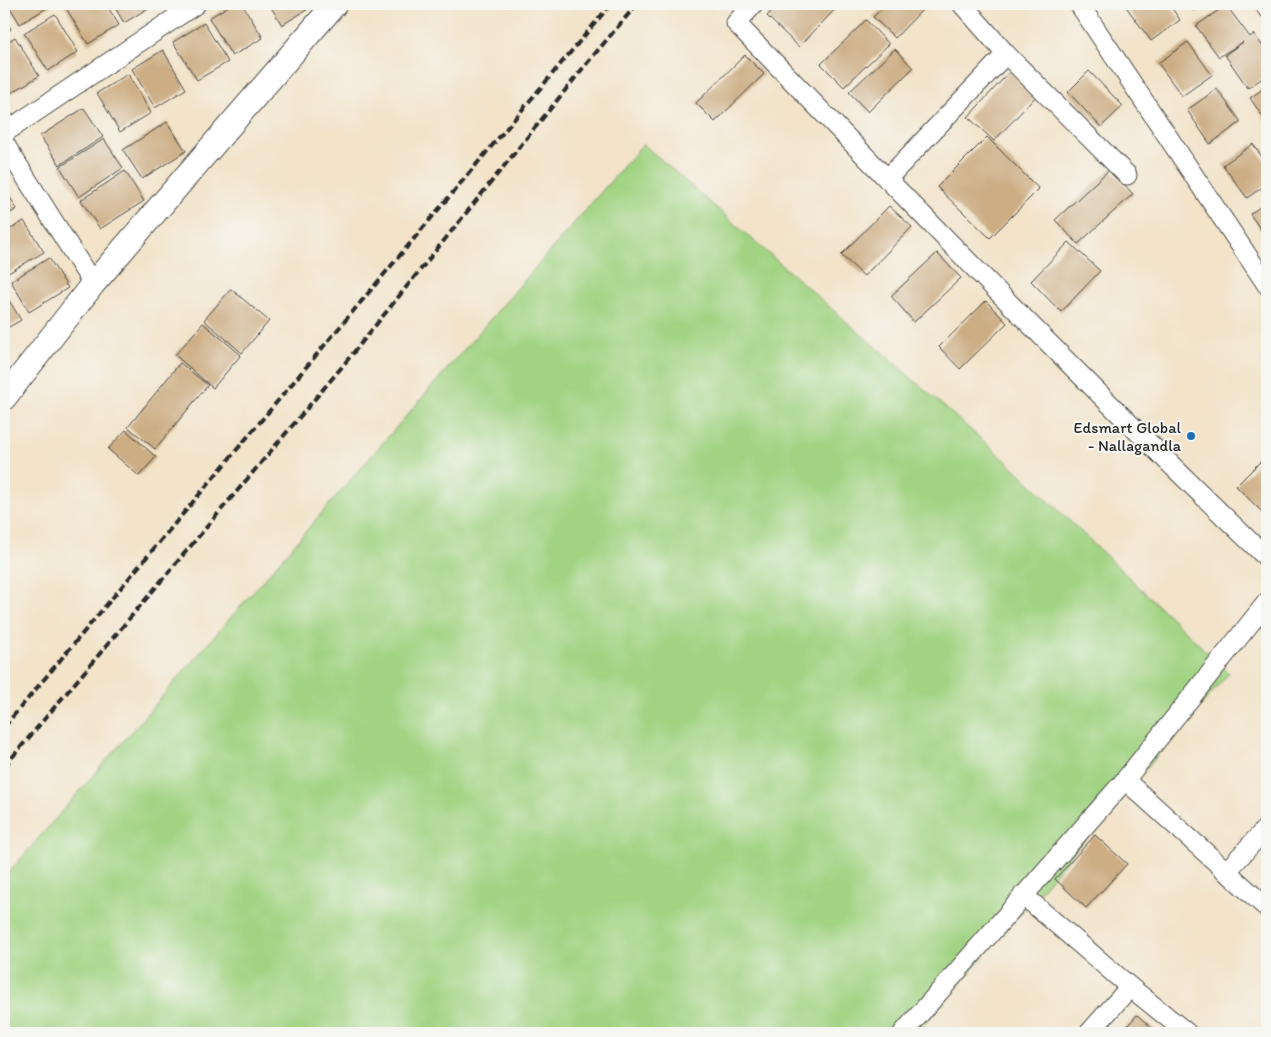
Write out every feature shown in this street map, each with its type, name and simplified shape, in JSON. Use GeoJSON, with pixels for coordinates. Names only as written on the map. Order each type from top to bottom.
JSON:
{"type":"FeatureCollection","features":[{"type":"Feature","properties":{"kind":"street"},"geometry":{"type":"LineString","coordinates":[[4,133],[196,4]]}},
{"type":"Feature","properties":{"kind":"street"},"geometry":{"type":"LineString","coordinates":[[4,398],[93,284],[335,4]]}},
{"type":"Feature","properties":{"kind":"street"},"geometry":{"type":"LineString","coordinates":[[754,4],[736,23],[887,179],[1190,485],[1267,558]]}},
{"type":"Feature","properties":{"kind":"street"},"geometry":{"type":"LineString","coordinates":[[962,4],[1006,54],[1127,176]]}},
{"type":"Feature","properties":{"kind":"street"},"geometry":{"type":"LineString","coordinates":[[1079,4],[1267,285]]}},
{"type":"Feature","properties":{"kind":"street"},"geometry":{"type":"LineString","coordinates":[[1264,4],[1267,8]]}},
{"type":"Feature","properties":{"kind":"street"},"geometry":{"type":"LineString","coordinates":[[887,179],[1006,54]]}},
{"type":"Feature","properties":{"kind":"street"},"geometry":{"type":"LineString","coordinates":[[4,143],[93,284]]}},
{"type":"Feature","properties":{"kind":"street"},"geometry":{"type":"LineString","coordinates":[[903,1033],[1125,780],[1267,602]]}},
{"type":"Feature","properties":{"kind":"street"},"geometry":{"type":"LineString","coordinates":[[1125,780],[1267,908]]}},
{"type":"Feature","properties":{"kind":"street"},"geometry":{"type":"LineString","coordinates":[[1226,872],[1267,827]]}},
{"type":"Feature","properties":{"kind":"street"},"geometry":{"type":"LineString","coordinates":[[1023,895],[1130,987],[1187,1033]]}},
{"type":"Feature","properties":{"kind":"street"},"geometry":{"type":"LineString","coordinates":[[1089,1033],[1130,987]]}},
{"type":"Feature","properties":{"kind":"green space"},"geometry":{"type":"Polygon","coordinates":[[[643,144],[1012,466],[1229,673],[917,1033],[4,1033],[4,878],[643,144]]]}},
{"type":"Feature","properties":{"kind":"building"},"geometry":{"type":"Polygon","coordinates":[[[8,4],[51,4],[52,5],[20,24],[8,4]]]}},
{"type":"Feature","properties":{"kind":"building"},"geometry":{"type":"Polygon","coordinates":[[[106,4],[119,25],[88,44],[64,5],[106,4]]]}},
{"type":"Feature","properties":{"kind":"building"},"geometry":{"type":"Polygon","coordinates":[[[113,4],[155,4],[124,23],[113,4]]]}},
{"type":"Feature","properties":{"kind":"building"},"geometry":{"type":"Polygon","coordinates":[[[232,4],[242,4],[263,38],[232,56],[209,18],[232,4]]]}},
{"type":"Feature","properties":{"kind":"building"},"geometry":{"type":"Polygon","coordinates":[[[269,4],[311,4],[313,6],[282,25],[269,4]]]}},
{"type":"Feature","properties":{"kind":"building"},"geometry":{"type":"Polygon","coordinates":[[[779,4],[840,4],[799,47],[767,16],[779,4]]]}},
{"type":"Feature","properties":{"kind":"building"},"geometry":{"type":"Polygon","coordinates":[[[887,4],[928,4],[895,38],[873,17],[887,4]]]}},
{"type":"Feature","properties":{"kind":"building"},"geometry":{"type":"Polygon","coordinates":[[[1133,4],[1169,4],[1180,20],[1151,41],[1127,8],[1133,4]]]}},
{"type":"Feature","properties":{"kind":"building"},"geometry":{"type":"Polygon","coordinates":[[[1189,4],[1205,4],[1194,11],[1189,4]]]}},
{"type":"Feature","properties":{"kind":"building"},"geometry":{"type":"Polygon","coordinates":[[[1226,5],[1250,37],[1254,34],[1267,52],[1267,75],[1248,88],[1225,55],[1243,42],[1219,57],[1196,26],[1226,5]]]}},
{"type":"Feature","properties":{"kind":"building"},"geometry":{"type":"Polygon","coordinates":[[[55,14],[78,52],[48,71],[24,33],[55,14]]]}},
{"type":"Feature","properties":{"kind":"building"},"geometry":{"type":"Polygon","coordinates":[[[4,16],[11,29],[4,33],[4,16]]]}},
{"type":"Feature","properties":{"kind":"building"},"geometry":{"type":"Polygon","coordinates":[[[866,20],[889,44],[844,87],[821,64],[866,20]]]}},
{"type":"Feature","properties":{"kind":"building"},"geometry":{"type":"Polygon","coordinates":[[[204,23],[228,62],[197,80],[173,42],[204,23]]]}},
{"type":"Feature","properties":{"kind":"building"},"geometry":{"type":"Polygon","coordinates":[[[15,37],[39,76],[8,95],[4,88],[4,44],[15,37]]]}},
{"type":"Feature","properties":{"kind":"building"},"geometry":{"type":"Polygon","coordinates":[[[1188,42],[1212,75],[1182,96],[1158,63],[1188,42]]]}},
{"type":"Feature","properties":{"kind":"building"},"geometry":{"type":"Polygon","coordinates":[[[895,49],[913,68],[868,112],[849,92],[895,49]]]}},
{"type":"Feature","properties":{"kind":"building"},"geometry":{"type":"Polygon","coordinates":[[[163,50],[186,89],[155,108],[132,69],[163,50]]]}},
{"type":"Feature","properties":{"kind":"building"},"geometry":{"type":"Polygon","coordinates":[[[745,55],[764,74],[715,122],[696,103],[745,55]]]}},
{"type":"Feature","properties":{"kind":"building"},"geometry":{"type":"Polygon","coordinates":[[[1014,67],[1041,91],[994,141],[968,117],[1014,67]]]}},
{"type":"Feature","properties":{"kind":"building"},"geometry":{"type":"Polygon","coordinates":[[[1089,71],[1123,106],[1101,127],[1068,92],[1089,71]]]}},
{"type":"Feature","properties":{"kind":"building"},"geometry":{"type":"Polygon","coordinates":[[[128,74],[151,113],[120,132],[97,93],[128,74]]]}},
{"type":"Feature","properties":{"kind":"building"},"geometry":{"type":"Polygon","coordinates":[[[1267,86],[1267,123],[1250,98],[1267,86]]]}},
{"type":"Feature","properties":{"kind":"building"},"geometry":{"type":"Polygon","coordinates":[[[1217,89],[1241,122],[1210,144],[1187,110],[1217,89]]]}},
{"type":"Feature","properties":{"kind":"building"},"geometry":{"type":"Polygon","coordinates":[[[84,108],[103,137],[60,165],[40,136],[84,108]]]}},
{"type":"Feature","properties":{"kind":"building"},"geometry":{"type":"Polygon","coordinates":[[[167,122],[186,151],[142,179],[123,150],[167,122]]]}},
{"type":"Feature","properties":{"kind":"building"},"geometry":{"type":"Polygon","coordinates":[[[987,137],[1039,189],[990,238],[937,187],[987,137]]]}},
{"type":"Feature","properties":{"kind":"building"},"geometry":{"type":"Polygon","coordinates":[[[104,139],[123,168],[79,197],[60,167],[104,139]]]}},
{"type":"Feature","properties":{"kind":"building"},"geometry":{"type":"Polygon","coordinates":[[[1253,144],[1267,164],[1267,184],[1247,198],[1223,165],[1253,144]]]}},
{"type":"Feature","properties":{"kind":"building"},"geometry":{"type":"Polygon","coordinates":[[[1110,169],[1133,194],[1078,244],[1055,220],[1110,169]]]}},
{"type":"Feature","properties":{"kind":"building"},"geometry":{"type":"Polygon","coordinates":[[[125,171],[144,201],[100,229],[81,200],[125,171]]]}},
{"type":"Feature","properties":{"kind":"building"},"geometry":{"type":"Polygon","coordinates":[[[4,187],[17,209],[4,217],[4,187]]]}},
{"type":"Feature","properties":{"kind":"building"},"geometry":{"type":"Polygon","coordinates":[[[1267,202],[1267,239],[1250,214],[1267,202]]]}},
{"type":"Feature","properties":{"kind":"building"},"geometry":{"type":"Polygon","coordinates":[[[889,206],[912,227],[864,276],[841,255],[889,206]]]}},
{"type":"Feature","properties":{"kind":"building"},"geometry":{"type":"Polygon","coordinates":[[[24,221],[44,252],[5,275],[4,233],[24,221]]]}},
{"type":"Feature","properties":{"kind":"building"},"geometry":{"type":"Polygon","coordinates":[[[1069,242],[1100,271],[1061,312],[1031,281],[1069,242]]]}},
{"type":"Feature","properties":{"kind":"building"},"geometry":{"type":"Polygon","coordinates":[[[937,253],[961,278],[914,322],[891,296],[937,253]]]}},
{"type":"Feature","properties":{"kind":"building"},"geometry":{"type":"Polygon","coordinates":[[[49,258],[68,288],[29,312],[11,281],[49,258]]]}},
{"type":"Feature","properties":{"kind":"building"},"geometry":{"type":"Polygon","coordinates":[[[231,289],[269,321],[242,353],[204,320],[231,289]]]}},
{"type":"Feature","properties":{"kind":"building"},"geometry":{"type":"Polygon","coordinates":[[[4,292],[21,320],[4,330],[4,292]]]}},
{"type":"Feature","properties":{"kind":"building"},"geometry":{"type":"Polygon","coordinates":[[[986,301],[1007,323],[960,369],[939,347],[986,301]]]}},
{"type":"Feature","properties":{"kind":"building"},"geometry":{"type":"Polygon","coordinates":[[[203,323],[241,355],[213,388],[175,355],[203,323]]]}},
{"type":"Feature","properties":{"kind":"building"},"geometry":{"type":"Polygon","coordinates":[[[180,363],[208,385],[155,449],[128,427],[180,363]]]}},
{"type":"Feature","properties":{"kind":"building"},"geometry":{"type":"Polygon","coordinates":[[[126,430],[156,457],[139,476],[108,449],[126,430]]]}},
{"type":"Feature","properties":{"kind":"building"},"geometry":{"type":"Polygon","coordinates":[[[1267,457],[1267,517],[1236,486],[1267,457]]]}},
{"type":"Feature","properties":{"kind":"building"},"geometry":{"type":"Polygon","coordinates":[[[1095,835],[1127,864],[1086,908],[1055,879],[1095,835]]]}},
{"type":"Feature","properties":{"kind":"building"},"geometry":{"type":"Polygon","coordinates":[[[1137,1015],[1158,1033],[1121,1033],[1137,1015]]]}},
{"type":"Feature","properties":{"kind":"railway"},"geometry":{"type":"LineString","coordinates":[[4,727],[611,4]]}},
{"type":"Feature","properties":{"kind":"railway"},"geometry":{"type":"LineString","coordinates":[[4,767],[341,368],[637,4]]}},
{"type":"Feature","properties":{"kind":"place","name":"Edsmart Global - Nallagandla"},"geometry":{"type":"Point","coordinates":[1191,436]}}]}
